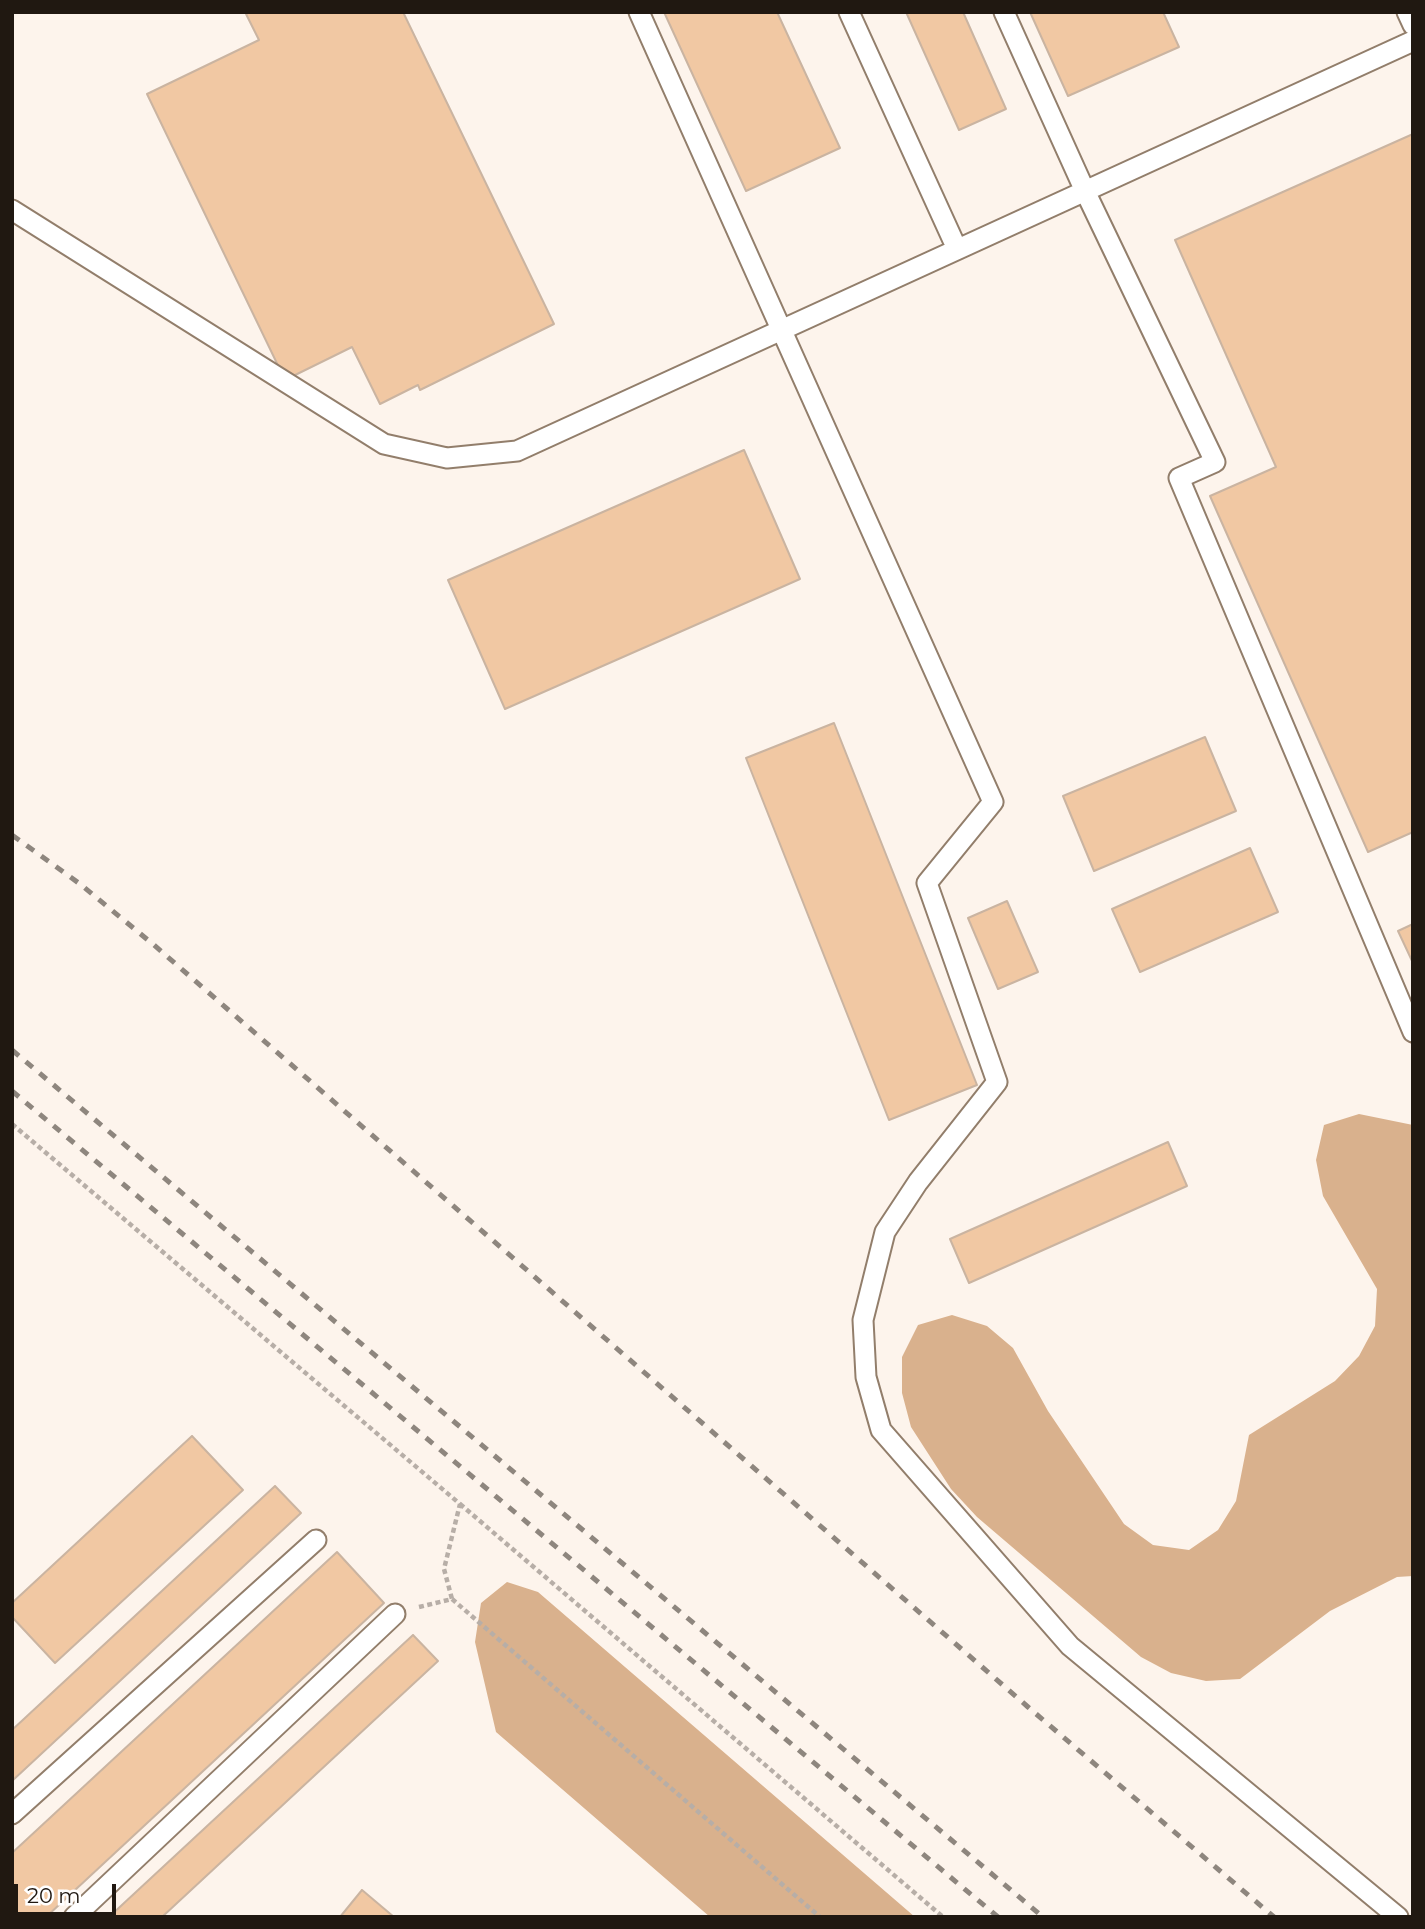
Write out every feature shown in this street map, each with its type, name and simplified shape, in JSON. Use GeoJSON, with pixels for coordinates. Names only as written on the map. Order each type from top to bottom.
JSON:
{"type":"FeatureCollection","features":[{"type":"Feature","properties":{"kind":"lane"},"geometry":{"type":"LineString","coordinates":[[639,12],[993,802],[927,883],[997,1082],[918,1182],[885,1232],[863,1320],[866,1377],[881,1430],[1070,1646],[1398,1917]]}},
{"type":"Feature","properties":{"kind":"lane"},"geometry":{"type":"LineString","coordinates":[[849,12],[957,249]]}},
{"type":"Feature","properties":{"kind":"lane"},"geometry":{"type":"LineString","coordinates":[[1004,12],[1085,191],[1215,462],[1179,478],[1413,1032]]}},
{"type":"Feature","properties":{"kind":"lane"},"geometry":{"type":"LineString","coordinates":[[1407,12],[1413,25]]}},
{"type":"Feature","properties":{"kind":"lane"},"geometry":{"type":"LineString","coordinates":[[12,210],[384,444],[447,458],[517,451],[1413,41]]}},
{"type":"Feature","properties":{"kind":"lane"},"geometry":{"type":"LineString","coordinates":[[12,1814],[316,1540]]}},
{"type":"Feature","properties":{"kind":"lane"},"geometry":{"type":"LineString","coordinates":[[74,1917],[395,1614]]}},
{"type":"Feature","properties":{"kind":"path"},"geometry":{"type":"LineString","coordinates":[[12,1124],[943,1917]]}},
{"type":"Feature","properties":{"kind":"path"},"geometry":{"type":"LineString","coordinates":[[460,1504],[444,1569],[452,1599],[820,1917]]}},
{"type":"Feature","properties":{"kind":"path"},"geometry":{"type":"LineString","coordinates":[[395,1614],[452,1599]]}},
{"type":"Feature","properties":{"kind":"shaded area"},"geometry":{"type":"Polygon","coordinates":[[[1359,1114],[1413,1125],[1413,1576],[1397,1577],[1330,1611],[1240,1679],[1206,1681],[1171,1673],[1141,1657],[977,1517],[951,1489],[911,1427],[902,1393],[902,1357],[918,1325],[952,1315],[987,1326],[1013,1348],[1048,1411],[1124,1524],[1153,1545],[1189,1550],[1218,1530],[1236,1501],[1249,1435],[1335,1381],[1359,1356],[1375,1326],[1377,1289],[1323,1196],[1316,1160],[1324,1125],[1359,1114]]]}},
{"type":"Feature","properties":{"kind":"shaded area"},"geometry":{"type":"Polygon","coordinates":[[[507,1582],[538,1592],[915,1917],[710,1917],[496,1732],[475,1642],[481,1603],[507,1582]]]}},
{"type":"Feature","properties":{"kind":"building"},"geometry":{"type":"Polygon","coordinates":[[[403,12],[554,324],[420,390],[418,385],[380,404],[352,347],[285,380],[147,94],[259,40],[246,14],[403,12]]]}},
{"type":"Feature","properties":{"kind":"building"},"geometry":{"type":"Polygon","coordinates":[[[664,12],[777,12],[840,148],[746,191],[664,12]]]}},
{"type":"Feature","properties":{"kind":"building"},"geometry":{"type":"Polygon","coordinates":[[[906,12],[963,12],[1006,109],[959,130],[906,12]]]}},
{"type":"Feature","properties":{"kind":"building"},"geometry":{"type":"Polygon","coordinates":[[[1030,12],[1163,12],[1179,47],[1068,96],[1030,12]]]}},
{"type":"Feature","properties":{"kind":"building"},"geometry":{"type":"Polygon","coordinates":[[[1413,134],[1413,832],[1368,852],[1210,496],[1276,467],[1175,240],[1413,134]]]}},
{"type":"Feature","properties":{"kind":"building"},"geometry":{"type":"Polygon","coordinates":[[[744,450],[800,579],[505,709],[448,580],[744,450]]]}},
{"type":"Feature","properties":{"kind":"building"},"geometry":{"type":"Polygon","coordinates":[[[834,723],[977,1085],[889,1120],[746,758],[834,723]]]}},
{"type":"Feature","properties":{"kind":"building"},"geometry":{"type":"Polygon","coordinates":[[[1205,737],[1236,811],[1094,871],[1063,796],[1205,737]]]}},
{"type":"Feature","properties":{"kind":"building"},"geometry":{"type":"Polygon","coordinates":[[[1250,848],[1278,912],[1140,972],[1112,909],[1250,848]]]}},
{"type":"Feature","properties":{"kind":"building"},"geometry":{"type":"Polygon","coordinates":[[[1007,901],[1038,972],[998,989],[968,918],[1007,901]]]}},
{"type":"Feature","properties":{"kind":"building"},"geometry":{"type":"Polygon","coordinates":[[[1413,924],[1413,963],[1398,931],[1413,924]]]}},
{"type":"Feature","properties":{"kind":"building"},"geometry":{"type":"Polygon","coordinates":[[[1168,1142],[1187,1186],[969,1283],[950,1239],[1168,1142]]]}},
{"type":"Feature","properties":{"kind":"building"},"geometry":{"type":"Polygon","coordinates":[[[192,1436],[243,1490],[55,1663],[12,1617],[12,1603],[192,1436]]]}},
{"type":"Feature","properties":{"kind":"building"},"geometry":{"type":"Polygon","coordinates":[[[275,1486],[301,1513],[12,1781],[12,1730],[275,1486]]]}},
{"type":"Feature","properties":{"kind":"building"},"geometry":{"type":"Polygon","coordinates":[[[337,1552],[384,1603],[46,1917],[12,1917],[12,1853],[337,1552]]]}},
{"type":"Feature","properties":{"kind":"building"},"geometry":{"type":"Polygon","coordinates":[[[413,1635],[438,1661],[162,1917],[109,1917],[413,1635]]]}},
{"type":"Feature","properties":{"kind":"building"},"geometry":{"type":"Polygon","coordinates":[[[362,1890],[394,1917],[340,1917],[362,1890]]]}},
{"type":"Feature","properties":{"kind":"railway"},"geometry":{"type":"LineString","coordinates":[[12,835],[80,884],[154,945],[1028,1707],[1274,1917]]}},
{"type":"Feature","properties":{"kind":"railway"},"geometry":{"type":"LineString","coordinates":[[12,1050],[1043,1917]]}},
{"type":"Feature","properties":{"kind":"railway"},"geometry":{"type":"LineString","coordinates":[[12,1091],[998,1917]]}}]}
